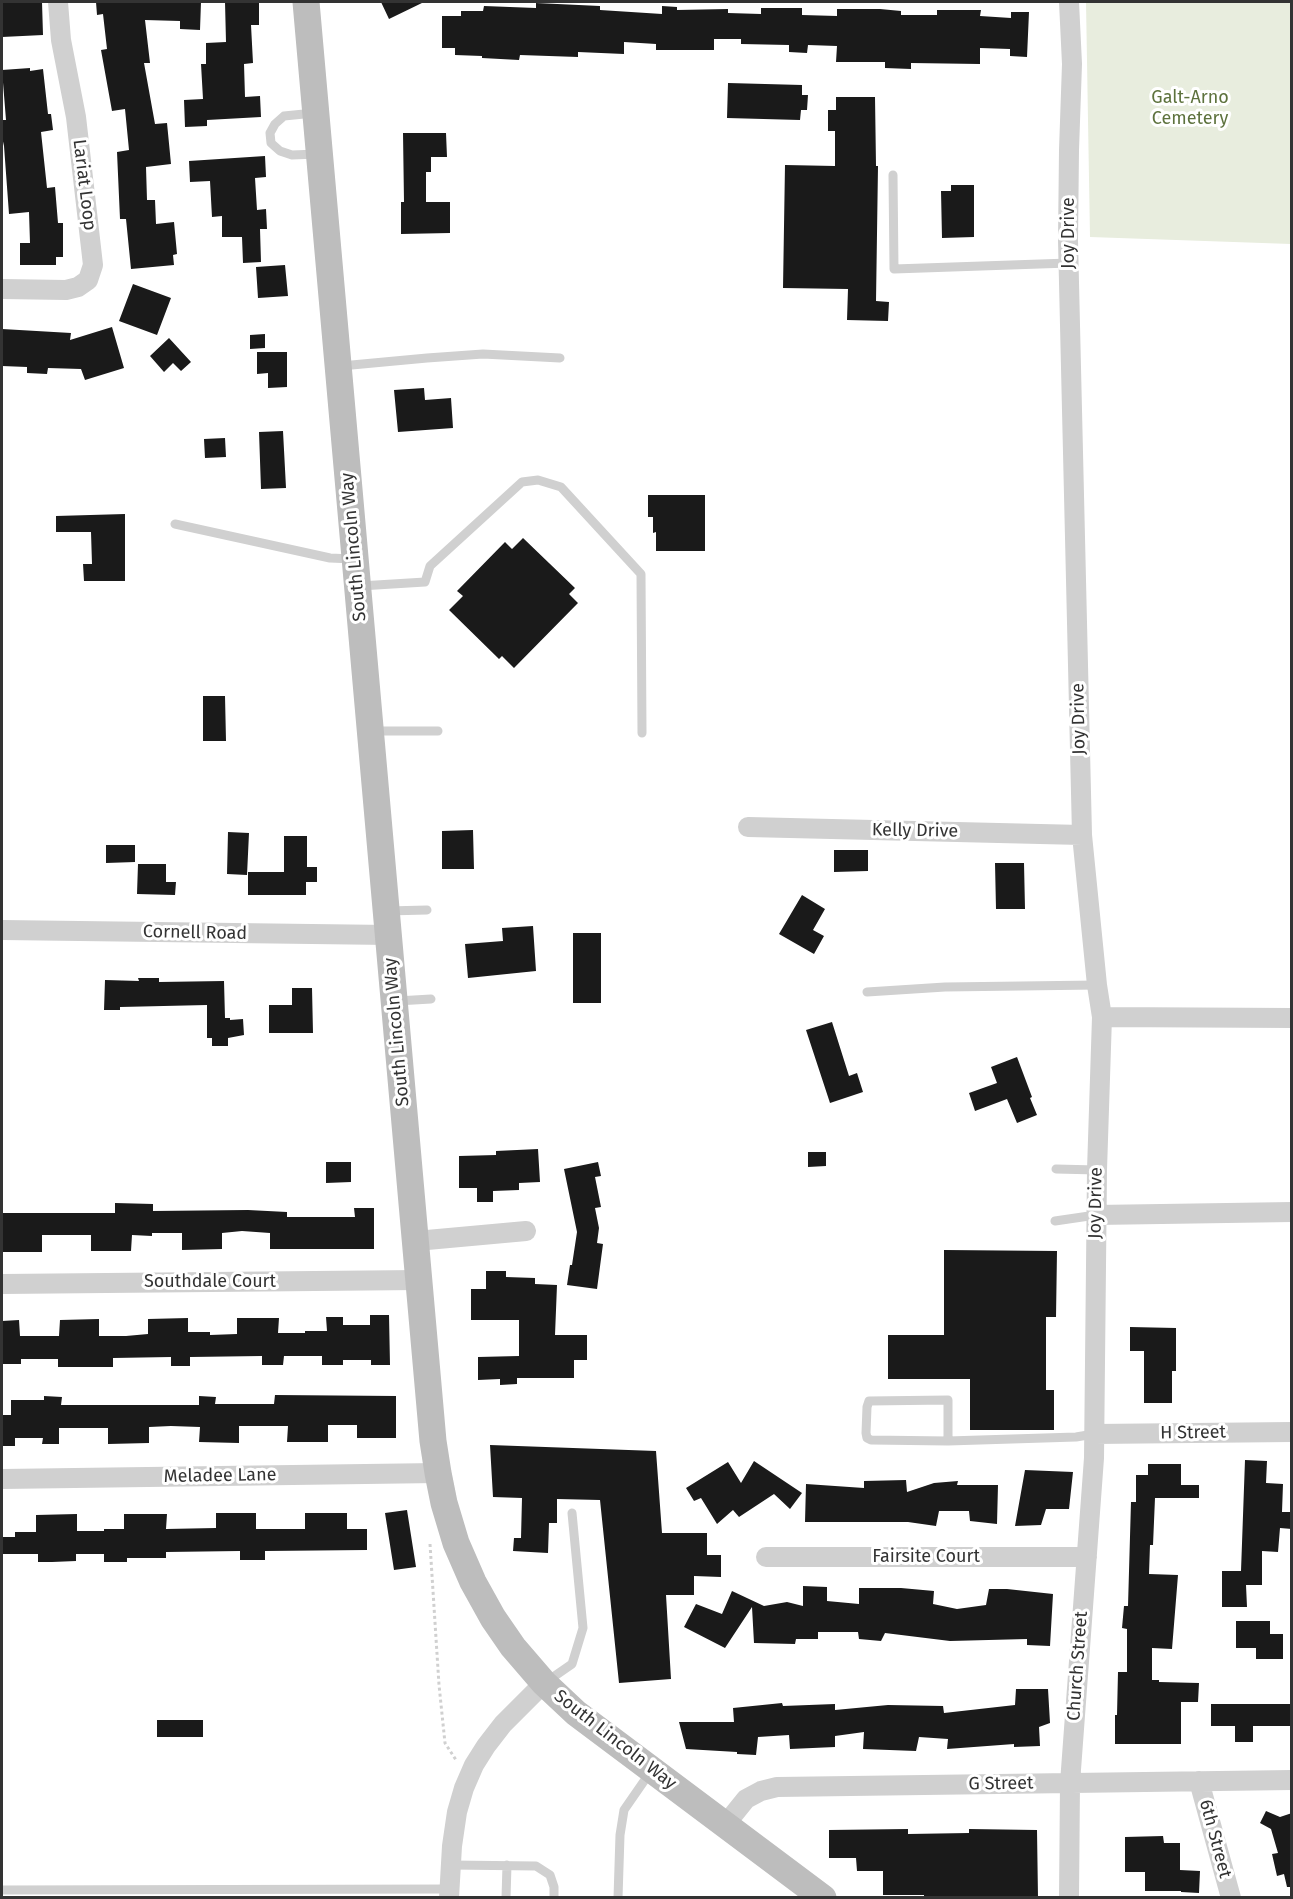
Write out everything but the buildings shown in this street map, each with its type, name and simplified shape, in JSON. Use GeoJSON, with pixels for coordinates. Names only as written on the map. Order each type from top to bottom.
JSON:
{"type":"FeatureCollection","features":[{"type":"Feature","properties":{"kind":"main road","name":"South Lincoln Way"},"geometry":{"type":"LineString","coordinates":[[306,2],[419,1281],[438,1473],[444,1503],[456,1543],[493,1618],[513,1647],[544,1683],[576,1713],[823,1898]]}},
{"type":"Feature","properties":{"kind":"street","name":"Lariat Loop"},"geometry":{"type":"LineString","coordinates":[[2,290],[66,290],[78,287],[88,280],[93,265],[76,117],[61,40],[57,2]]}},
{"type":"Feature","properties":{"kind":"street","name":"Joy Drive"},"geometry":{"type":"LineString","coordinates":[[1069,2],[1072,64],[1069,263],[1082,836],[1102,1017],[1096,1215],[1094,1434]]}},
{"type":"Feature","properties":{"kind":"street","name":"Kelly Drive"},"geometry":{"type":"LineString","coordinates":[[748,827],[1082,836]]}},
{"type":"Feature","properties":{"kind":"street","name":"Cornell Road"},"geometry":{"type":"LineString","coordinates":[[2,930],[388,923]]}},
{"type":"Feature","properties":{"kind":"street"},"geometry":{"type":"LineString","coordinates":[[1102,1017],[1292,1018]]}},
{"type":"Feature","properties":{"kind":"street"},"geometry":{"type":"LineString","coordinates":[[1096,1215],[1292,1212]]}},
{"type":"Feature","properties":{"kind":"street"},"geometry":{"type":"LineString","coordinates":[[416,1241],[526,1231]]}},
{"type":"Feature","properties":{"kind":"street","name":"Southdale Court"},"geometry":{"type":"LineString","coordinates":[[2,1284],[419,1281]]}},
{"type":"Feature","properties":{"kind":"street","name":"H Street"},"geometry":{"type":"LineString","coordinates":[[1094,1434],[1292,1432]]}},
{"type":"Feature","properties":{"kind":"street","name":"Church Street"},"geometry":{"type":"LineString","coordinates":[[1069,1898],[1070,1783],[1094,1434]]}},
{"type":"Feature","properties":{"kind":"street","name":"Meladee Lane"},"geometry":{"type":"LineString","coordinates":[[2,1479],[438,1473]]}},
{"type":"Feature","properties":{"kind":"street","name":"Fairsite Court"},"geometry":{"type":"LineString","coordinates":[[766,1557],[1086,1557]]}},
{"type":"Feature","properties":{"kind":"street"},"geometry":{"type":"LineString","coordinates":[[449,1893],[457,1812],[474,1765],[503,1724],[544,1683]]}},
{"type":"Feature","properties":{"kind":"street","name":"G Street"},"geometry":{"type":"LineString","coordinates":[[725,1825],[746,1799],[761,1791],[777,1787],[1292,1780]]}},
{"type":"Feature","properties":{"kind":"street","name":"6th Street"},"geometry":{"type":"LineString","coordinates":[[1199,1781],[1231,1898]]}},
{"type":"Feature","properties":{"kind":"lane"},"geometry":{"type":"LineString","coordinates":[[316,113],[284,116],[275,124],[270,133],[271,143],[280,151],[291,155],[320,153]]}},
{"type":"Feature","properties":{"kind":"lane"},"geometry":{"type":"LineString","coordinates":[[893,176],[894,269],[1069,263]]}},
{"type":"Feature","properties":{"kind":"lane"},"geometry":{"type":"LineString","coordinates":[[339,366],[483,354],[560,358]]}},
{"type":"Feature","properties":{"kind":"lane"},"geometry":{"type":"LineString","coordinates":[[358,586],[425,582],[430,566],[522,482],[538,480],[561,487],[641,574],[642,733]]}},
{"type":"Feature","properties":{"kind":"lane"},"geometry":{"type":"LineString","coordinates":[[175,524],[330,558],[355,559]]}},
{"type":"Feature","properties":{"kind":"lane"},"geometry":{"type":"LineString","coordinates":[[370,731],[438,732]]}},
{"type":"Feature","properties":{"kind":"lane"},"geometry":{"type":"LineString","coordinates":[[388,923],[427,910]]}},
{"type":"Feature","properties":{"kind":"lane"},"geometry":{"type":"LineString","coordinates":[[867,992],[945,987],[1097,985]]}},
{"type":"Feature","properties":{"kind":"lane"},"geometry":{"type":"LineString","coordinates":[[394,1001],[431,999]]}},
{"type":"Feature","properties":{"kind":"lane"},"geometry":{"type":"LineString","coordinates":[[1056,1169],[1097,1170]]}},
{"type":"Feature","properties":{"kind":"lane"},"geometry":{"type":"LineString","coordinates":[[1055,1221],[1096,1215]]}},
{"type":"Feature","properties":{"kind":"lane"},"geometry":{"type":"LineString","coordinates":[[948,1442],[948,1400],[869,1401],[867,1437],[871,1440],[948,1442],[1076,1437],[1094,1434]]}},
{"type":"Feature","properties":{"kind":"lane"},"geometry":{"type":"LineString","coordinates":[[544,1683],[572,1664],[583,1628],[572,1513]]}},
{"type":"Feature","properties":{"kind":"lane"},"geometry":{"type":"LineString","coordinates":[[618,1898],[620,1835],[624,1810],[652,1770]]}},
{"type":"Feature","properties":{"kind":"lane"},"geometry":{"type":"LineString","coordinates":[[507,1865],[507,1898]]}},
{"type":"Feature","properties":{"kind":"lane"},"geometry":{"type":"LineString","coordinates":[[451,1866],[536,1866],[550,1875],[554,1887],[554,1898]]}},
{"type":"Feature","properties":{"kind":"lane"},"geometry":{"type":"LineString","coordinates":[[2,1890],[449,1893]]}},
{"type":"Feature","properties":{"kind":"path"},"geometry":{"type":"LineString","coordinates":[[430,1544],[445,1743],[458,1763]]}},
{"type":"Feature","properties":{"kind":"green space","name":"Galt-Arno Cemetery"},"geometry":{"type":"Polygon","coordinates":[[[1086,2],[1291,2],[1291,244],[1090,237],[1086,2]]]}}]}
